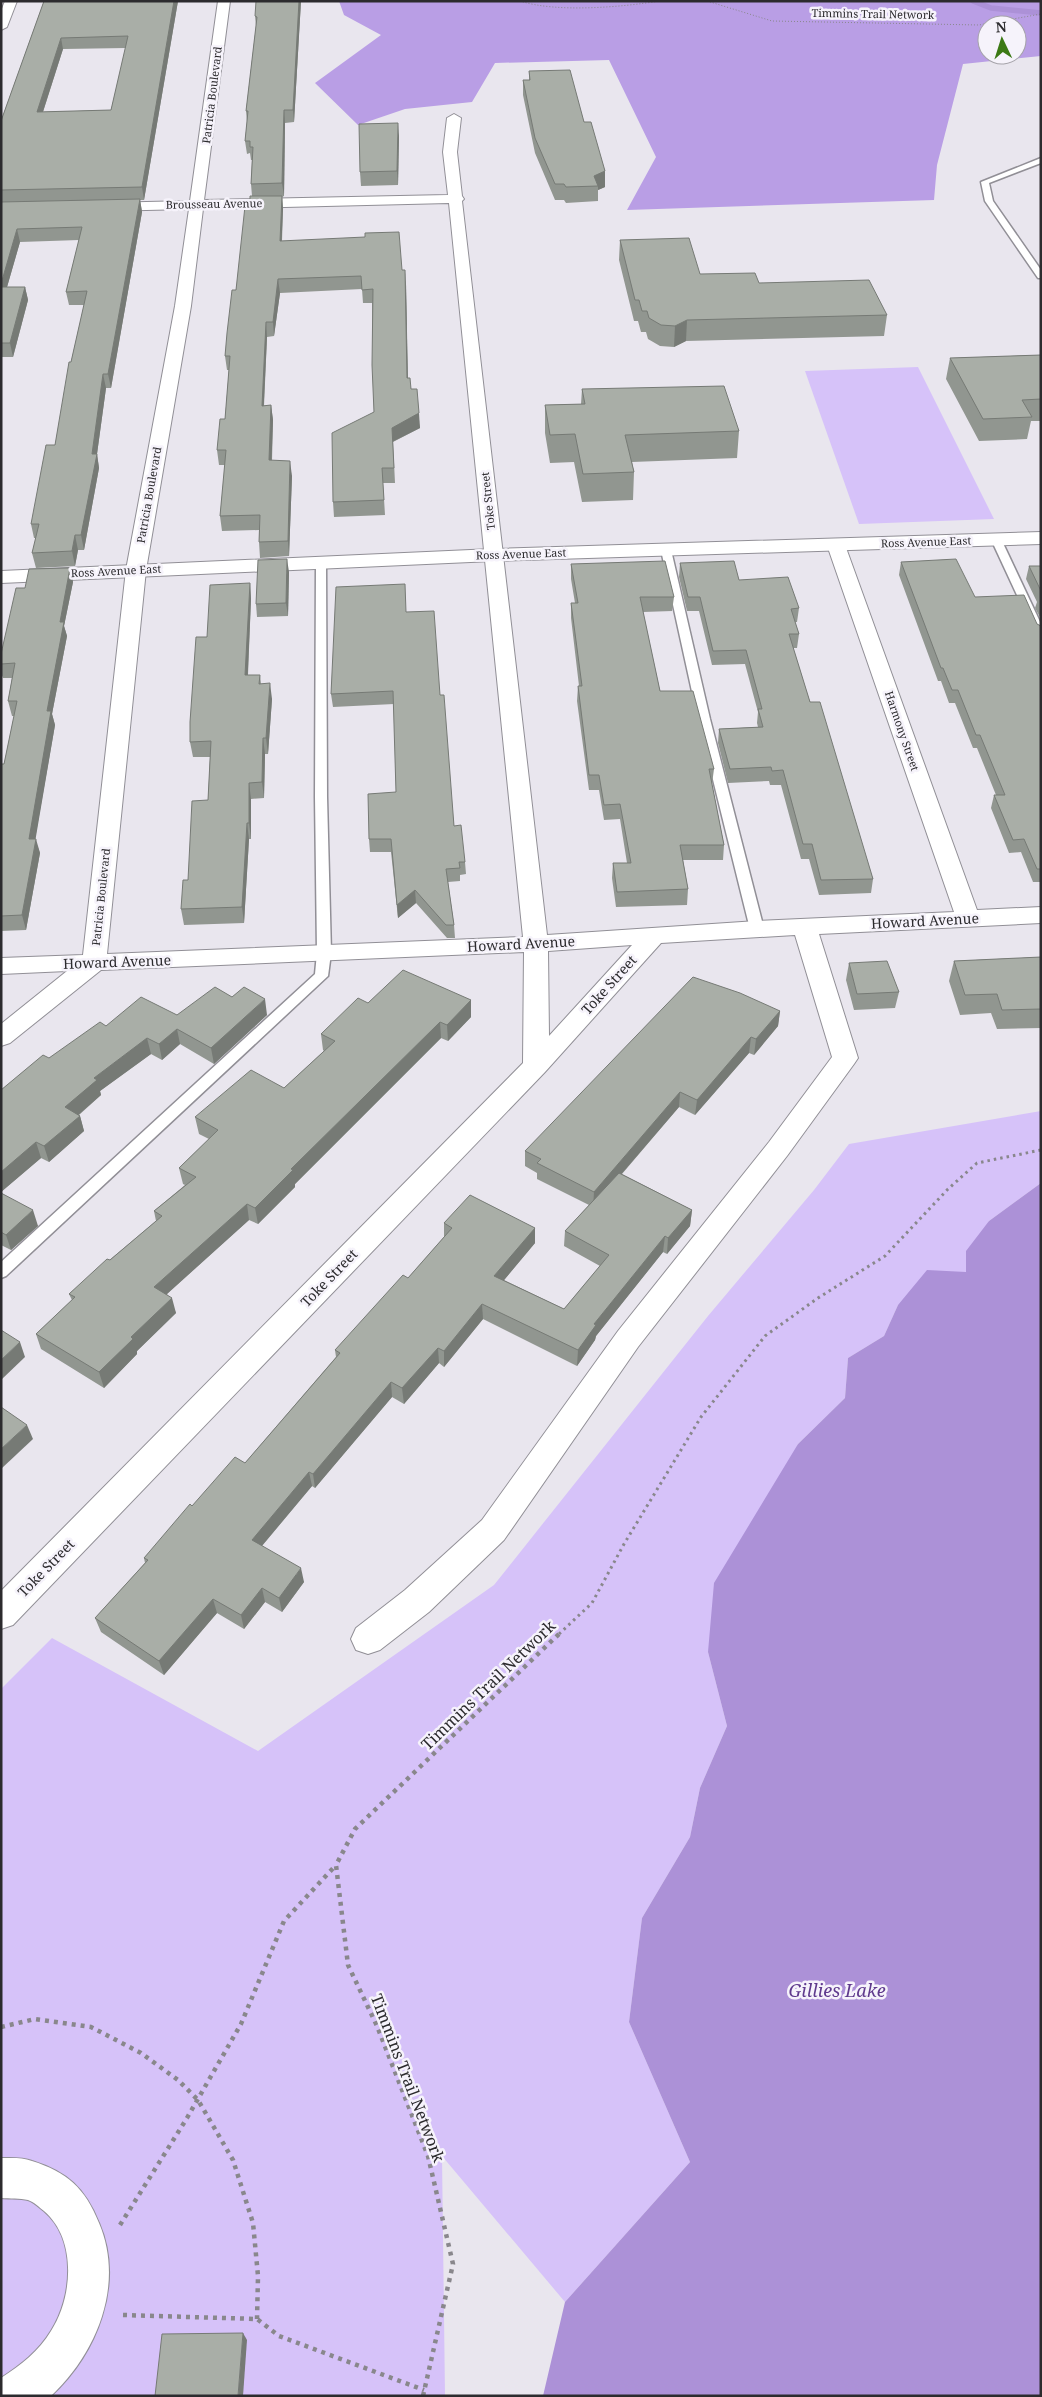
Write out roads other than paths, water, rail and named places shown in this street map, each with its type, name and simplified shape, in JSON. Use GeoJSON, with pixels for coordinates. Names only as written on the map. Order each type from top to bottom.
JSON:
{"type":"FeatureCollection","features":[{"type":"Feature","properties":{"kind":"street"},"geometry":{"type":"LineString","coordinates":[[1,27],[11,1]]}},
{"type":"Feature","properties":{"kind":"street","name":"Patricia Boulevard"},"geometry":{"type":"LineString","coordinates":[[1,1037],[94,963],[136,570],[183,306],[224,1]]}},
{"type":"Feature","properties":{"kind":"street","name":"Toke Street"},"geometry":{"type":"LineString","coordinates":[[454,118],[450,152],[536,944],[536,1066]]}},
{"type":"Feature","properties":{"kind":"street","name":"Brousseau Avenue"},"geometry":{"type":"LineString","coordinates":[[90,207],[456,199]]}},
{"type":"Feature","properties":{"kind":"street","name":"Ross Avenue East"},"geometry":{"type":"LineString","coordinates":[[1,577],[493,555],[1041,538]]}},
{"type":"Feature","properties":{"kind":"street","name":"Harmony Street"},"geometry":{"type":"LineString","coordinates":[[836,545],[968,918]]}},
{"type":"Feature","properties":{"kind":"street","name":"Howard Avenue"},"geometry":{"type":"LineString","coordinates":[[1,966],[536,944],[652,938],[757,929],[1041,915]]}},
{"type":"Feature","properties":{"kind":"street"},"geometry":{"type":"LineString","coordinates":[[368,1639],[417,1600],[493,1530],[628,1339],[778,1149],[845,1058],[805,928]]}},
{"type":"Feature","properties":{"kind":"street","name":"Toke Street"},"geometry":{"type":"LineString","coordinates":[[1,1614],[536,1066],[652,938]]}},
{"type":"Feature","properties":{"kind":"street"},"geometry":{"type":"LineString","coordinates":[[1,2178],[30,2180],[56,2193],[76,2216],[88,2246],[90,2279],[83,2313],[68,2346],[43,2375],[12,2396]]}},
{"type":"Feature","properties":{"kind":"lane"},"geometry":{"type":"LineString","coordinates":[[1041,160],[986,182],[989,200],[1041,276]]}},
{"type":"Feature","properties":{"kind":"lane"},"geometry":{"type":"LineString","coordinates":[[996,540],[1041,636]]}},
{"type":"Feature","properties":{"kind":"lane"},"geometry":{"type":"LineString","coordinates":[[666,550],[704,719],[757,929]]}},
{"type":"Feature","properties":{"kind":"lane"},"geometry":{"type":"LineString","coordinates":[[1,1272],[321,976],[324,953],[321,797],[321,562]]}},
{"type":"Feature","properties":{"kind":"water","name":"Gillies Lake"},"geometry":{"type":"Polygon","coordinates":[[[1041,1183],[1041,2396],[543,2396],[565,2302],[690,2162],[629,2022],[642,1918],[690,1837],[700,1788],[727,1726],[708,1652],[714,1583],[798,1444],[845,1398],[848,1358],[884,1336],[898,1305],[927,1270],[966,1272],[966,1251],[989,1221],[1041,1183]]]}},
{"type":"Feature","properties":{"kind":"waterway"},"geometry":{"type":"LineString","coordinates":[[973,1],[991,8],[1041,13]]}}]}
